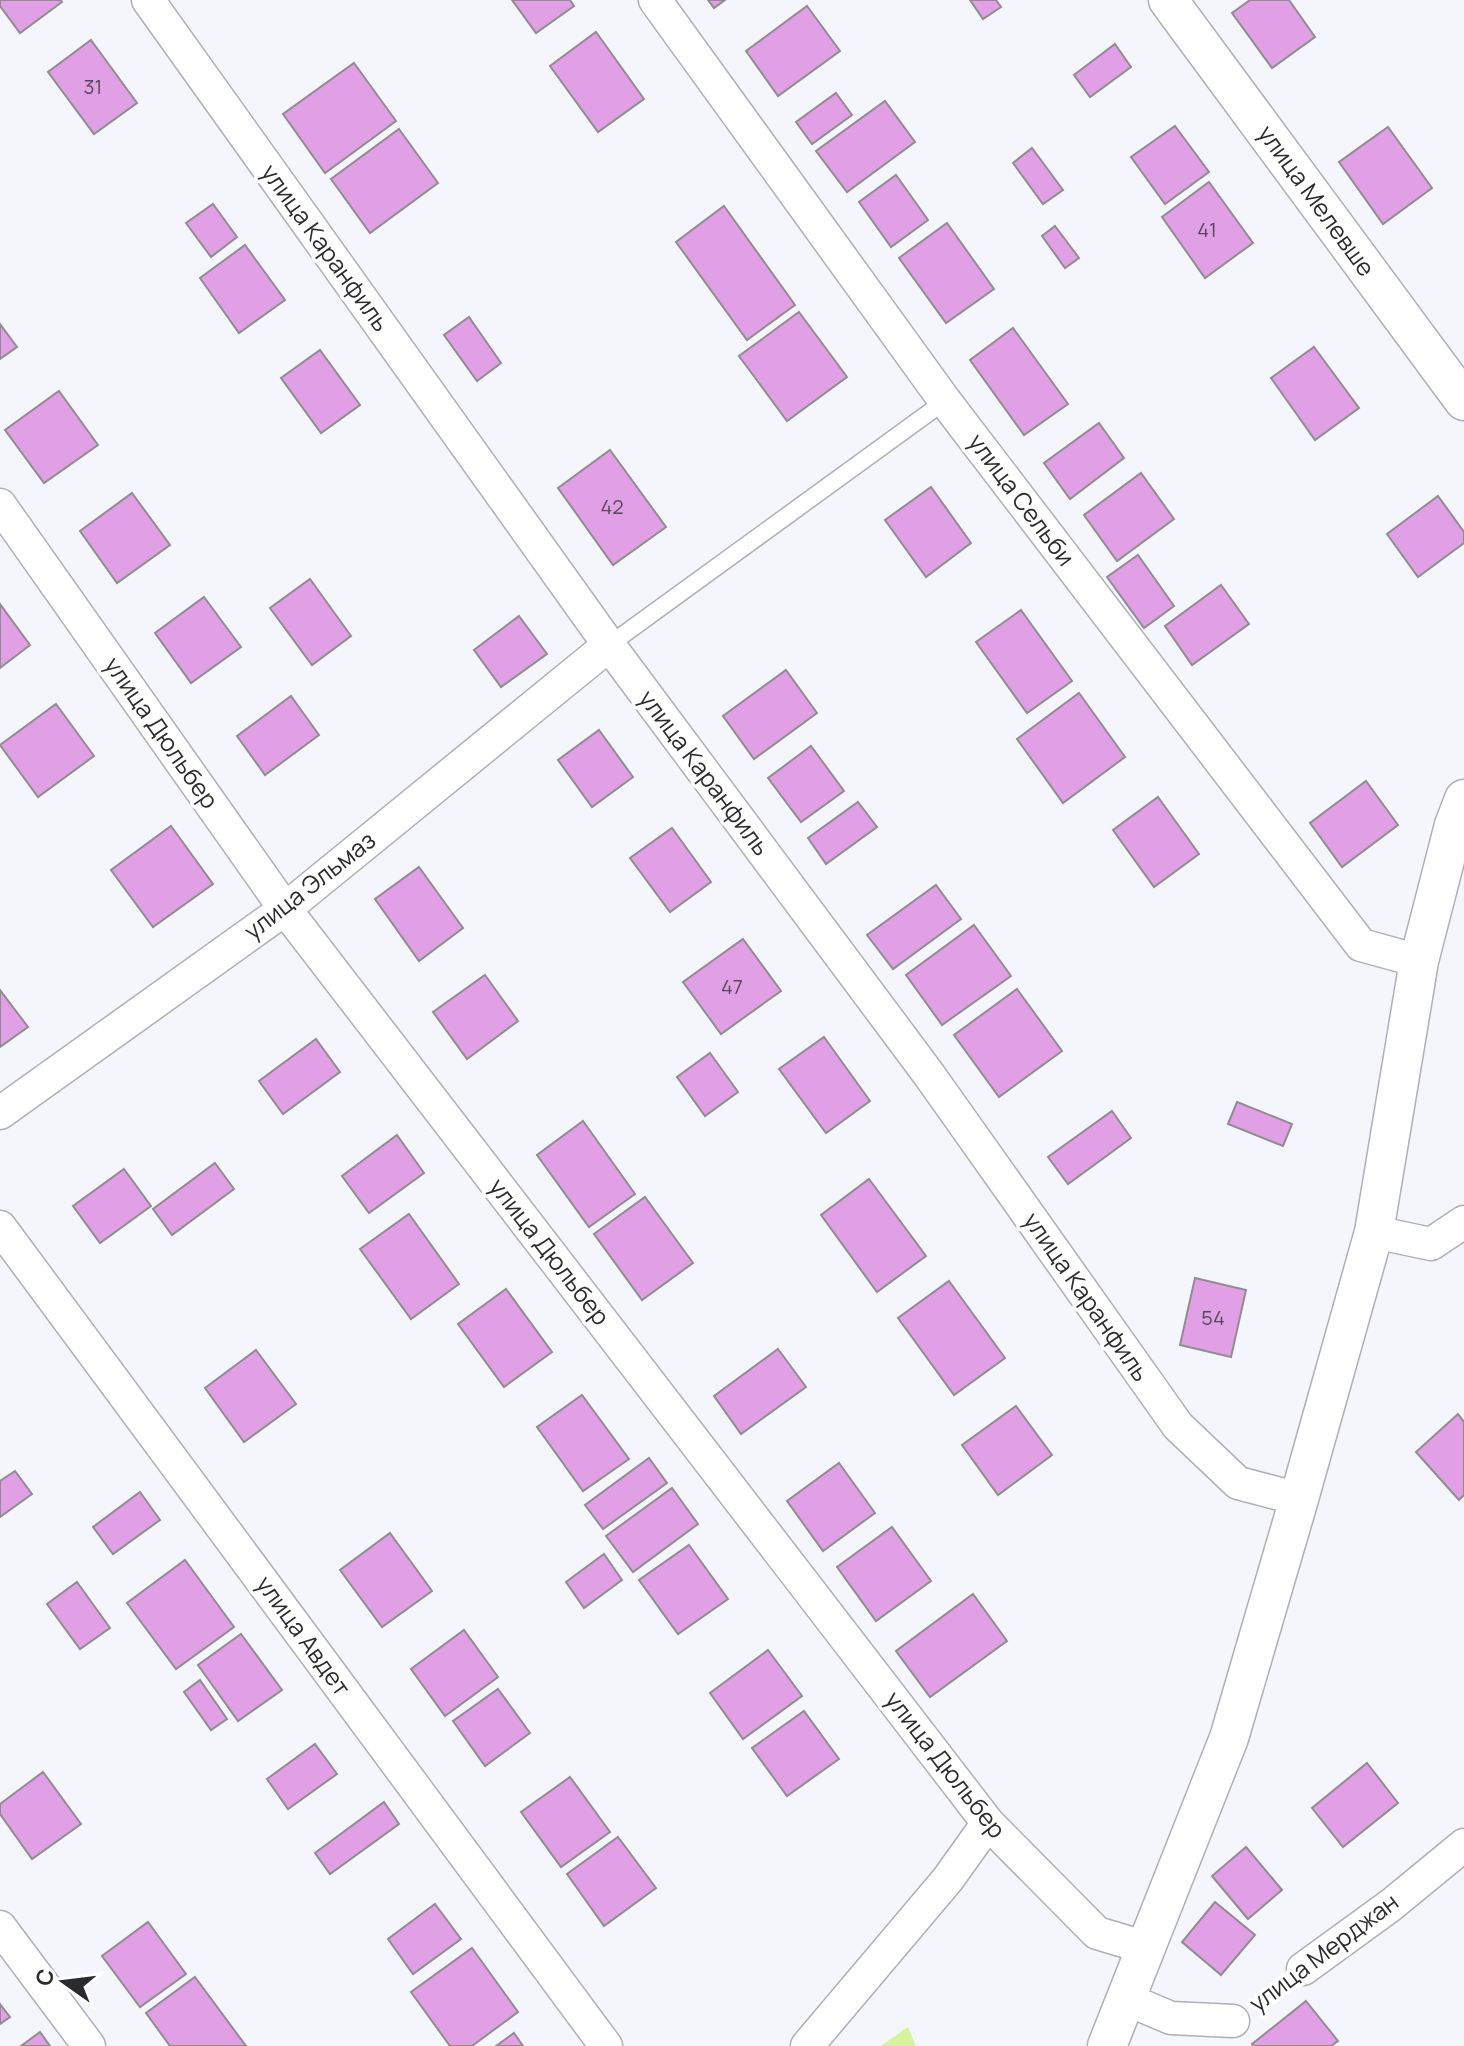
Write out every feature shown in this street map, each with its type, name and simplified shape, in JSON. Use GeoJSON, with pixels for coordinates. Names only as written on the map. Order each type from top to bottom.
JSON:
{"type":"FeatureCollection","features":[{"type":"Feature","properties":{"kind":"street","name":"улица Каранфиль"},"geometry":{"type":"LineString","coordinates":[[148,0],[609,645],[930,1076],[1178,1426],[1238,1483],[1299,1499]]}},
{"type":"Feature","properties":{"kind":"street","name":"улица Сельби"},"geometry":{"type":"LineString","coordinates":[[655,0],[945,401],[1361,945],[1419,961]]}},
{"type":"Feature","properties":{"kind":"street","name":"улица Мелевше"},"geometry":{"type":"LineString","coordinates":[[1168,0],[1464,401]]}},
{"type":"Feature","properties":{"kind":"street","name":"улица Дюльбер"},"geometry":{"type":"LineString","coordinates":[[0,505],[285,909],[988,1823],[1097,1933],[1147,1948]]}},
{"type":"Feature","properties":{"kind":"street","name":"улица Эльмаз"},"geometry":{"type":"LineString","coordinates":[[0,1113],[285,909],[609,645]]}},
{"type":"Feature","properties":{"kind":"street"},"geometry":{"type":"LineString","coordinates":[[1107,2046],[1229,1738],[1299,1499],[1374,1232],[1419,961],[1454,825],[1464,799]]}},
{"type":"Feature","properties":{"kind":"street"},"geometry":{"type":"LineString","coordinates":[[1374,1232],[1431,1244],[1464,1222]]}},
{"type":"Feature","properties":{"kind":"street","name":"улица Авдет"},"geometry":{"type":"LineString","coordinates":[[0,1227],[606,2046]]}},
{"type":"Feature","properties":{"kind":"street"},"geometry":{"type":"LineString","coordinates":[[807,2046],[948,1879],[988,1823]]}},
{"type":"Feature","properties":{"kind":"street","name":"улица Мерджан"},"geometry":{"type":"LineString","coordinates":[[1303,1969],[1391,1905],[1464,1845]]}},
{"type":"Feature","properties":{"kind":"street"},"geometry":{"type":"LineString","coordinates":[[0,1927],[89,2046]]}},
{"type":"Feature","properties":{"kind":"street","name":"улица Мерджан"},"geometry":{"type":"LineString","coordinates":[[1126,1999],[1171,2018],[1233,2021]]}},
{"type":"Feature","properties":{"kind":"lane"},"geometry":{"type":"LineString","coordinates":[[609,645],[945,401]]}},
{"type":"Feature","properties":{"kind":"path","name":"улица Мерджан"},"geometry":{"type":"LineString","coordinates":[[1233,2021],[1303,1969]]}},
{"type":"Feature","properties":{"kind":"green space"},"geometry":{"type":"Polygon","coordinates":[[[908,2027],[916,2046],[881,2046],[908,2027]]]}},
{"type":"Feature","properties":{"kind":"building"},"geometry":{"type":"Polygon","coordinates":[[[0,0],[62,2],[20,33],[0,6],[0,0]]]}},
{"type":"Feature","properties":{"kind":"building"},"geometry":{"type":"Polygon","coordinates":[[[512,0],[570,0],[574,6],[536,33],[512,0]]]}},
{"type":"Feature","properties":{"kind":"building"},"geometry":{"type":"Polygon","coordinates":[[[708,0],[725,0],[714,8],[708,0]]]}},
{"type":"Feature","properties":{"kind":"building"},"geometry":{"type":"Polygon","coordinates":[[[970,0],[996,0],[1001,7],[983,19],[970,0]]]}},
{"type":"Feature","properties":{"kind":"building"},"geometry":{"type":"Polygon","coordinates":[[[1250,0],[1289,0],[1315,37],[1272,68],[1232,13],[1250,0]]]}},
{"type":"Feature","properties":{"kind":"building"},"geometry":{"type":"Polygon","coordinates":[[[807,6],[840,51],[778,96],[746,51],[807,6]]]}},
{"type":"Feature","properties":{"kind":"building"},"geometry":{"type":"Polygon","coordinates":[[[596,32],[644,99],[598,132],[550,66],[596,32]]]}},
{"type":"Feature","properties":{"kind":"building"},"geometry":{"type":"Polygon","coordinates":[[[91,40],[137,103],[94,134],[48,72],[91,40]]]}},
{"type":"Feature","properties":{"kind":"building"},"geometry":{"type":"Polygon","coordinates":[[[1115,44],[1131,67],[1090,97],[1074,75],[1115,44]]]}},
{"type":"Feature","properties":{"kind":"building"},"geometry":{"type":"Polygon","coordinates":[[[354,63],[396,121],[325,173],[283,114],[354,63]]]}},
{"type":"Feature","properties":{"kind":"building"},"geometry":{"type":"Polygon","coordinates":[[[836,93],[852,115],[812,144],[796,122],[836,93]]]}},
{"type":"Feature","properties":{"kind":"building"},"geometry":{"type":"Polygon","coordinates":[[[885,101],[915,142],[847,192],[816,151],[885,101]]]}},
{"type":"Feature","properties":{"kind":"building"},"geometry":{"type":"Polygon","coordinates":[[[1175,126],[1209,172],[1165,204],[1131,157],[1175,126]]]}},
{"type":"Feature","properties":{"kind":"building"},"geometry":{"type":"Polygon","coordinates":[[[1388,127],[1432,188],[1383,224],[1339,162],[1388,127]]]}},
{"type":"Feature","properties":{"kind":"building"},"geometry":{"type":"Polygon","coordinates":[[[399,129],[438,183],[370,233],[331,179],[399,129]]]}},
{"type":"Feature","properties":{"kind":"building"},"geometry":{"type":"Polygon","coordinates":[[[1032,148],[1063,190],[1043,204],[1013,163],[1032,148]]]}},
{"type":"Feature","properties":{"kind":"building"},"geometry":{"type":"Polygon","coordinates":[[[896,175],[928,220],[891,247],[859,202],[896,175]]]}},
{"type":"Feature","properties":{"kind":"building"},"geometry":{"type":"Polygon","coordinates":[[[1209,182],[1253,243],[1205,278],[1162,217],[1209,182]]]}},
{"type":"Feature","properties":{"kind":"building"},"geometry":{"type":"Polygon","coordinates":[[[213,204],[237,237],[211,257],[186,223],[213,204]]]}},
{"type":"Feature","properties":{"kind":"building"},"geometry":{"type":"Polygon","coordinates":[[[724,206],[795,305],[747,340],[676,242],[724,206]]]}},
{"type":"Feature","properties":{"kind":"building"},"geometry":{"type":"Polygon","coordinates":[[[947,223],[994,289],[946,323],[899,258],[947,223]]]}},
{"type":"Feature","properties":{"kind":"building"},"geometry":{"type":"Polygon","coordinates":[[[1055,226],[1079,258],[1065,268],[1042,236],[1055,226]]]}},
{"type":"Feature","properties":{"kind":"building"},"geometry":{"type":"Polygon","coordinates":[[[245,245],[285,300],[239,333],[200,278],[245,245]]]}},
{"type":"Feature","properties":{"kind":"building"},"geometry":{"type":"Polygon","coordinates":[[[799,312],[847,377],[787,421],[739,356],[799,312]]]}},
{"type":"Feature","properties":{"kind":"building"},"geometry":{"type":"Polygon","coordinates":[[[469,317],[501,363],[477,381],[444,335],[469,317]]]}},
{"type":"Feature","properties":{"kind":"building"},"geometry":{"type":"Polygon","coordinates":[[[0,324],[17,347],[0,359],[0,324]]]}},
{"type":"Feature","properties":{"kind":"building"},"geometry":{"type":"Polygon","coordinates":[[[1013,328],[1068,404],[1024,435],[970,360],[1013,328]]]}},
{"type":"Feature","properties":{"kind":"building"},"geometry":{"type":"Polygon","coordinates":[[[1314,347],[1359,408],[1315,440],[1271,378],[1314,347]]]}},
{"type":"Feature","properties":{"kind":"building"},"geometry":{"type":"Polygon","coordinates":[[[320,350],[360,405],[321,433],[281,378],[320,350]]]}},
{"type":"Feature","properties":{"kind":"building"},"geometry":{"type":"Polygon","coordinates":[[[59,391],[98,445],[44,483],[5,430],[59,391]]]}},
{"type":"Feature","properties":{"kind":"building"},"geometry":{"type":"Polygon","coordinates":[[[1099,423],[1124,458],[1070,499],[1044,463],[1099,423]]]}},
{"type":"Feature","properties":{"kind":"building"},"geometry":{"type":"Polygon","coordinates":[[[610,450],[666,527],[613,565],[558,488],[610,450]]]}},
{"type":"Feature","properties":{"kind":"building"},"geometry":{"type":"Polygon","coordinates":[[[1141,473],[1174,519],[1117,561],[1084,515],[1141,473]]]}},
{"type":"Feature","properties":{"kind":"building"},"geometry":{"type":"Polygon","coordinates":[[[931,487],[971,543],[926,577],[885,520],[931,487]]]}},
{"type":"Feature","properties":{"kind":"building"},"geometry":{"type":"Polygon","coordinates":[[[132,493],[170,545],[117,583],[80,531],[132,493]]]}},
{"type":"Feature","properties":{"kind":"building"},"geometry":{"type":"Polygon","coordinates":[[[1438,496],[1464,532],[1464,543],[1418,577],[1387,534],[1438,496]]]}},
{"type":"Feature","properties":{"kind":"building"},"geometry":{"type":"Polygon","coordinates":[[[1138,555],[1174,606],[1144,628],[1107,577],[1138,555]]]}},
{"type":"Feature","properties":{"kind":"building"},"geometry":{"type":"Polygon","coordinates":[[[310,579],[351,636],[312,665],[270,608],[310,579]]]}},
{"type":"Feature","properties":{"kind":"building"},"geometry":{"type":"Polygon","coordinates":[[[1221,585],[1249,624],[1192,665],[1165,626],[1221,585]]]}},
{"type":"Feature","properties":{"kind":"building"},"geometry":{"type":"Polygon","coordinates":[[[204,597],[241,647],[191,683],[155,633],[204,597]]]}},
{"type":"Feature","properties":{"kind":"building"},"geometry":{"type":"Polygon","coordinates":[[[0,604],[30,645],[0,668],[0,604]]]}},
{"type":"Feature","properties":{"kind":"building"},"geometry":{"type":"Polygon","coordinates":[[[1021,610],[1072,681],[1027,713],[976,642],[1021,610]]]}},
{"type":"Feature","properties":{"kind":"building"},"geometry":{"type":"Polygon","coordinates":[[[519,616],[547,654],[501,687],[474,650],[519,616]]]}},
{"type":"Feature","properties":{"kind":"building"},"geometry":{"type":"Polygon","coordinates":[[[786,670],[817,713],[754,759],[723,716],[786,670]]]}},
{"type":"Feature","properties":{"kind":"building"},"geometry":{"type":"Polygon","coordinates":[[[1079,693],[1125,757],[1063,803],[1017,739],[1079,693]]]}},
{"type":"Feature","properties":{"kind":"building"},"geometry":{"type":"Polygon","coordinates":[[[291,696],[319,735],[265,775],[237,736],[291,696]]]}},
{"type":"Feature","properties":{"kind":"building"},"geometry":{"type":"Polygon","coordinates":[[[56,704],[94,756],[38,797],[0,745],[56,704]]]}},
{"type":"Feature","properties":{"kind":"building"},"geometry":{"type":"Polygon","coordinates":[[[599,730],[633,777],[592,807],[558,760],[599,730]]]}},
{"type":"Feature","properties":{"kind":"building"},"geometry":{"type":"Polygon","coordinates":[[[811,746],[844,791],[801,822],[768,778],[811,746]]]}},
{"type":"Feature","properties":{"kind":"building"},"geometry":{"type":"Polygon","coordinates":[[[1366,781],[1398,825],[1342,867],[1310,823],[1366,781]]]}},
{"type":"Feature","properties":{"kind":"building"},"geometry":{"type":"Polygon","coordinates":[[[1158,797],[1199,854],[1154,887],[1113,830],[1158,797]]]}},
{"type":"Feature","properties":{"kind":"building"},"geometry":{"type":"Polygon","coordinates":[[[858,802],[877,827],[826,864],[808,838],[858,802]]]}},
{"type":"Feature","properties":{"kind":"building"},"geometry":{"type":"Polygon","coordinates":[[[171,826],[213,884],[153,927],[111,870],[171,826]]]}},
{"type":"Feature","properties":{"kind":"building"},"geometry":{"type":"Polygon","coordinates":[[[672,828],[711,882],[670,912],[630,858],[672,828]]]}},
{"type":"Feature","properties":{"kind":"building"},"geometry":{"type":"Polygon","coordinates":[[[419,867],[463,928],[419,961],[375,899],[419,867]]]}},
{"type":"Feature","properties":{"kind":"building"},"geometry":{"type":"Polygon","coordinates":[[[936,885],[961,919],[893,969],[867,935],[936,885]]]}},
{"type":"Feature","properties":{"kind":"building"},"geometry":{"type":"Polygon","coordinates":[[[974,925],[1011,976],[942,1025],[906,975],[974,925]]]}},
{"type":"Feature","properties":{"kind":"building"},"geometry":{"type":"Polygon","coordinates":[[[743,939],[781,991],[721,1034],[683,982],[743,939]]]}},
{"type":"Feature","properties":{"kind":"building"},"geometry":{"type":"Polygon","coordinates":[[[485,975],[518,1021],[467,1059],[433,1012],[485,975]]]}},
{"type":"Feature","properties":{"kind":"building"},"geometry":{"type":"Polygon","coordinates":[[[1017,989],[1062,1051],[999,1097],[954,1035],[1017,989]]]}},
{"type":"Feature","properties":{"kind":"building"},"geometry":{"type":"Polygon","coordinates":[[[0,990],[28,1027],[0,1047],[0,990]]]}},
{"type":"Feature","properties":{"kind":"building"},"geometry":{"type":"Polygon","coordinates":[[[824,1037],[870,1101],[826,1133],[779,1069],[824,1037]]]}},
{"type":"Feature","properties":{"kind":"building"},"geometry":{"type":"Polygon","coordinates":[[[316,1039],[340,1072],[283,1114],[259,1081],[316,1039]]]}},
{"type":"Feature","properties":{"kind":"building"},"geometry":{"type":"Polygon","coordinates":[[[710,1053],[738,1092],[705,1116],[677,1077],[710,1053]]]}},
{"type":"Feature","properties":{"kind":"building"},"geometry":{"type":"Polygon","coordinates":[[[1237,1102],[1292,1124],[1283,1146],[1228,1124],[1237,1102]]]}},
{"type":"Feature","properties":{"kind":"building"},"geometry":{"type":"Polygon","coordinates":[[[1112,1111],[1131,1138],[1068,1184],[1048,1157],[1112,1111]]]}},
{"type":"Feature","properties":{"kind":"building"},"geometry":{"type":"Polygon","coordinates":[[[583,1121],[635,1194],[589,1227],[537,1155],[583,1121]]]}},
{"type":"Feature","properties":{"kind":"building"},"geometry":{"type":"Polygon","coordinates":[[[397,1135],[424,1173],[369,1213],[342,1176],[397,1135]]]}},
{"type":"Feature","properties":{"kind":"building"},"geometry":{"type":"Polygon","coordinates":[[[215,1163],[234,1189],[172,1235],[153,1209],[215,1163]]]}},
{"type":"Feature","properties":{"kind":"building"},"geometry":{"type":"Polygon","coordinates":[[[124,1169],[151,1206],[100,1243],[73,1206],[124,1169]]]}},
{"type":"Feature","properties":{"kind":"building"},"geometry":{"type":"Polygon","coordinates":[[[869,1179],[926,1256],[877,1292],[821,1215],[869,1179]]]}},
{"type":"Feature","properties":{"kind":"building"},"geometry":{"type":"Polygon","coordinates":[[[645,1197],[693,1263],[642,1300],[594,1234],[645,1197]]]}},
{"type":"Feature","properties":{"kind":"building"},"geometry":{"type":"Polygon","coordinates":[[[409,1214],[459,1284],[411,1319],[360,1249],[409,1214]]]}},
{"type":"Feature","properties":{"kind":"building"},"geometry":{"type":"Polygon","coordinates":[[[1195,1278],[1246,1290],[1231,1357],[1180,1345],[1195,1278]]]}},
{"type":"Feature","properties":{"kind":"building"},"geometry":{"type":"Polygon","coordinates":[[[949,1281],[1005,1358],[954,1395],[898,1318],[949,1281]]]}},
{"type":"Feature","properties":{"kind":"building"},"geometry":{"type":"Polygon","coordinates":[[[506,1289],[552,1352],[504,1387],[458,1324],[506,1289]]]}},
{"type":"Feature","properties":{"kind":"building"},"geometry":{"type":"Polygon","coordinates":[[[778,1349],[806,1387],[741,1434],[714,1396],[778,1349]]]}},
{"type":"Feature","properties":{"kind":"building"},"geometry":{"type":"Polygon","coordinates":[[[256,1350],[296,1404],[244,1442],[205,1388],[256,1350]]]}},
{"type":"Feature","properties":{"kind":"building"},"geometry":{"type":"Polygon","coordinates":[[[582,1395],[629,1459],[583,1491],[537,1427],[582,1395]]]}},
{"type":"Feature","properties":{"kind":"building"},"geometry":{"type":"Polygon","coordinates":[[[1016,1406],[1052,1455],[998,1495],[962,1445],[1016,1406]]]}},
{"type":"Feature","properties":{"kind":"building"},"geometry":{"type":"Polygon","coordinates":[[[1458,1414],[1464,1422],[1464,1495],[1459,1500],[1416,1452],[1458,1414]]]}},
{"type":"Feature","properties":{"kind":"building"},"geometry":{"type":"Polygon","coordinates":[[[649,1458],[667,1483],[603,1529],[585,1505],[649,1458]]]}},
{"type":"Feature","properties":{"kind":"building"},"geometry":{"type":"Polygon","coordinates":[[[839,1463],[875,1513],[823,1551],[787,1501],[839,1463]]]}},
{"type":"Feature","properties":{"kind":"building"},"geometry":{"type":"Polygon","coordinates":[[[15,1471],[32,1494],[0,1517],[0,1481],[15,1471]]]}},
{"type":"Feature","properties":{"kind":"building"},"geometry":{"type":"Polygon","coordinates":[[[672,1488],[698,1524],[633,1572],[606,1536],[672,1488]]]}},
{"type":"Feature","properties":{"kind":"building"},"geometry":{"type":"Polygon","coordinates":[[[140,1492],[160,1520],[113,1554],[93,1527],[140,1492]]]}},
{"type":"Feature","properties":{"kind":"building"},"geometry":{"type":"Polygon","coordinates":[[[892,1527],[931,1581],[876,1621],[837,1567],[892,1527]]]}},
{"type":"Feature","properties":{"kind":"building"},"geometry":{"type":"Polygon","coordinates":[[[390,1533],[432,1591],[382,1627],[340,1570],[390,1533]]]}},
{"type":"Feature","properties":{"kind":"building"},"geometry":{"type":"Polygon","coordinates":[[[689,1545],[728,1599],[678,1634],[639,1580],[689,1545]]]}},
{"type":"Feature","properties":{"kind":"building"},"geometry":{"type":"Polygon","coordinates":[[[604,1554],[622,1580],[584,1608],[566,1582],[604,1554]]]}},
{"type":"Feature","properties":{"kind":"building"},"geometry":{"type":"Polygon","coordinates":[[[185,1560],[234,1627],[176,1669],[127,1603],[185,1560]]]}},
{"type":"Feature","properties":{"kind":"building"},"geometry":{"type":"Polygon","coordinates":[[[77,1582],[110,1628],[80,1649],[47,1604],[77,1582]]]}},
{"type":"Feature","properties":{"kind":"building"},"geometry":{"type":"Polygon","coordinates":[[[973,1594],[1007,1641],[930,1697],[896,1651],[973,1594]]]}},
{"type":"Feature","properties":{"kind":"building"},"geometry":{"type":"Polygon","coordinates":[[[464,1630],[498,1677],[445,1716],[411,1669],[464,1630]]]}},
{"type":"Feature","properties":{"kind":"building"},"geometry":{"type":"Polygon","coordinates":[[[241,1634],[282,1690],[238,1721],[198,1665],[241,1634]]]}},
{"type":"Feature","properties":{"kind":"building"},"geometry":{"type":"Polygon","coordinates":[[[768,1650],[802,1696],[743,1739],[710,1693],[768,1650]]]}},
{"type":"Feature","properties":{"kind":"building"},"geometry":{"type":"Polygon","coordinates":[[[200,1680],[227,1719],[211,1730],[184,1692],[200,1680]]]}},
{"type":"Feature","properties":{"kind":"building"},"geometry":{"type":"Polygon","coordinates":[[[498,1689],[530,1733],[485,1766],[453,1721],[498,1689]]]}},
{"type":"Feature","properties":{"kind":"building"},"geometry":{"type":"Polygon","coordinates":[[[804,1711],[839,1759],[787,1796],[752,1748],[804,1711]]]}},
{"type":"Feature","properties":{"kind":"building"},"geometry":{"type":"Polygon","coordinates":[[[315,1744],[337,1774],[288,1809],[267,1779],[315,1744]]]}},
{"type":"Feature","properties":{"kind":"building"},"geometry":{"type":"Polygon","coordinates":[[[1367,1763],[1398,1803],[1343,1847],[1312,1808],[1367,1763]]]}},
{"type":"Feature","properties":{"kind":"building"},"geometry":{"type":"Polygon","coordinates":[[[43,1772],[81,1824],[32,1859],[0,1814],[0,1804],[43,1772]]]}},
{"type":"Feature","properties":{"kind":"building"},"geometry":{"type":"Polygon","coordinates":[[[570,1777],[610,1832],[561,1867],[521,1812],[570,1777]]]}},
{"type":"Feature","properties":{"kind":"building"},"geometry":{"type":"Polygon","coordinates":[[[384,1802],[399,1824],[330,1874],[315,1853],[384,1802]]]}},
{"type":"Feature","properties":{"kind":"building"},"geometry":{"type":"Polygon","coordinates":[[[618,1837],[656,1888],[604,1926],[567,1874],[618,1837]]]}},
{"type":"Feature","properties":{"kind":"building"},"geometry":{"type":"Polygon","coordinates":[[[1246,1847],[1282,1890],[1248,1919],[1212,1876],[1246,1847]]]}},
{"type":"Feature","properties":{"kind":"building"},"geometry":{"type":"Polygon","coordinates":[[[1215,1902],[1255,1935],[1221,1975],[1182,1942],[1215,1902]]]}},
{"type":"Feature","properties":{"kind":"building"},"geometry":{"type":"Polygon","coordinates":[[[435,1904],[461,1939],[413,1974],[388,1939],[435,1904]]]}},
{"type":"Feature","properties":{"kind":"building"},"geometry":{"type":"Polygon","coordinates":[[[148,1922],[186,1974],[140,2007],[102,1956],[148,1922]]]}},
{"type":"Feature","properties":{"kind":"building"},"geometry":{"type":"Polygon","coordinates":[[[472,1948],[518,2012],[472,2046],[450,2046],[411,1992],[472,1948]]]}},
{"type":"Feature","properties":{"kind":"building"},"geometry":{"type":"Polygon","coordinates":[[[195,1977],[246,2046],[170,2046],[146,2013],[195,1977]]]}},
{"type":"Feature","properties":{"kind":"building"},"geometry":{"type":"Polygon","coordinates":[[[1306,2001],[1338,2041],[1331,2046],[1253,2046],[1252,2044],[1306,2001]]]}},
{"type":"Feature","properties":{"kind":"building"},"geometry":{"type":"Polygon","coordinates":[[[0,2004],[10,2017],[0,2024],[0,2004]]]}},
{"type":"Feature","properties":{"kind":"building"},"geometry":{"type":"Polygon","coordinates":[[[40,2032],[50,2046],[21,2046],[40,2032]]]}},
{"type":"Feature","properties":{"kind":"building"},"geometry":{"type":"Polygon","coordinates":[[[514,2033],[523,2046],[496,2046],[514,2033]]]}}]}
